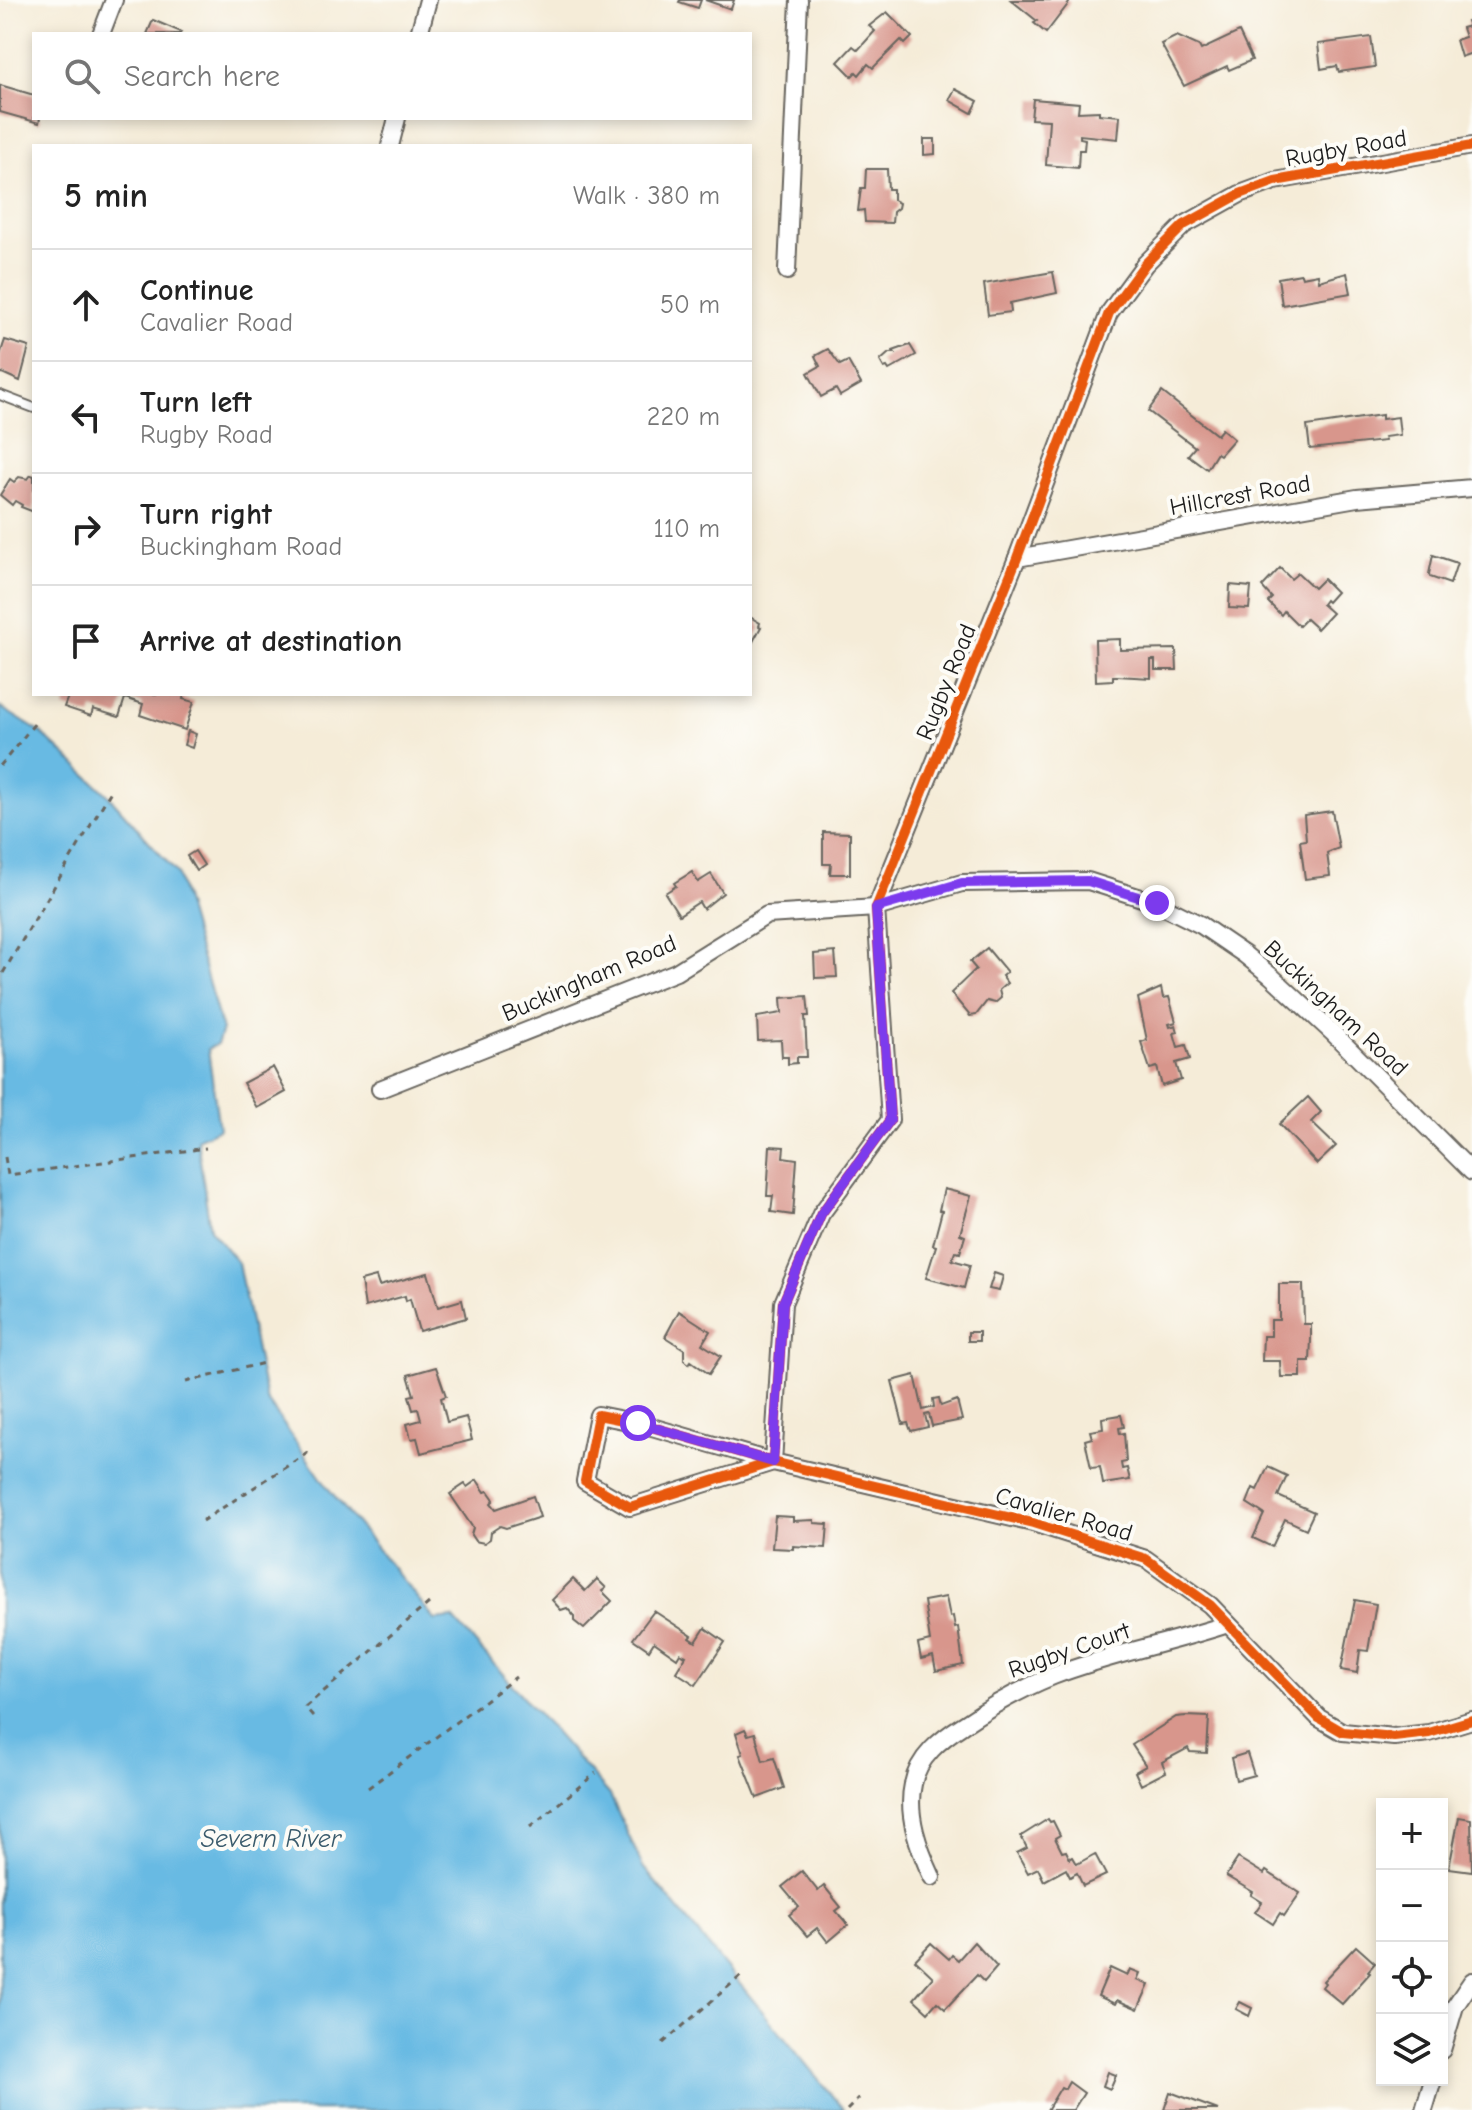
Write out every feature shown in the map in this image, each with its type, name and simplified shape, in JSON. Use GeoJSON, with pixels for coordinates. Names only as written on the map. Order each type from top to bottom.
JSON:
{"type":"FeatureCollection","features":[{"type":"Feature","properties":{"kind":"street"},"geometry":{"type":"LineString","coordinates":[[102,32],[114,0]]}},
{"type":"Feature","properties":{"kind":"street"},"geometry":{"type":"LineString","coordinates":[[420,32],[428,0]]}},
{"type":"Feature","properties":{"kind":"street"},"geometry":{"type":"LineString","coordinates":[[787,271],[799,0]]}},
{"type":"Feature","properties":{"kind":"street"},"geometry":{"type":"LineString","coordinates":[[390,144],[396,120]]}},
{"type":"Feature","properties":{"kind":"street","name":"Rugby Road"},"geometry":{"type":"LineString","coordinates":[[773,1462],[783,1303],[821,1214],[890,1120],[876,908],[1017,558],[1109,313],[1145,264],[1184,225],[1240,194],[1275,181],[1472,146]]}},
{"type":"Feature","properties":{"kind":"street","name":"Hillcrest Road"},"geometry":{"type":"LineString","coordinates":[[1017,558],[1357,498],[1472,488]]}},
{"type":"Feature","properties":{"kind":"street","name":"Buckingham Road"},"geometry":{"type":"LineString","coordinates":[[380,1089],[676,972],[767,915],[876,908],[962,883],[1088,881],[1157,903],[1201,925],[1271,976],[1333,1033],[1472,1172]]}},
{"type":"Feature","properties":{"kind":"street"},"geometry":{"type":"LineString","coordinates":[[749,1464],[638,1423],[598,1415],[585,1481],[630,1507],[749,1464],[773,1462]]}},
{"type":"Feature","properties":{"kind":"street","name":"Cavalier Road"},"geometry":{"type":"LineString","coordinates":[[773,1462],[1033,1523],[1146,1559],[1210,1605],[1319,1718],[1343,1732],[1394,1737],[1429,1733],[1472,1720]]}},
{"type":"Feature","properties":{"kind":"street","name":"Rugby Court"},"geometry":{"type":"LineString","coordinates":[[932,1877],[920,1850],[911,1812],[913,1783],[924,1757],[945,1737],[1009,1696],[1053,1676],[1228,1624]]}},
{"type":"Feature","properties":{"kind":"street"},"geometry":{"type":"LineString","coordinates":[[1448,2030],[1455,2006],[1472,1981]]}},
{"type":"Feature","properties":{"kind":"street"},"geometry":{"type":"LineString","coordinates":[[1424,2110],[1431,2086]]}},
{"type":"Feature","properties":{"kind":"lane"},"geometry":{"type":"LineString","coordinates":[[0,395],[32,407]]}},
{"type":"Feature","properties":{"kind":"path"},"geometry":{"type":"LineString","coordinates":[[0,766],[35,723]]}},
{"type":"Feature","properties":{"kind":"path"},"geometry":{"type":"LineString","coordinates":[[3,973],[111,791]]}},
{"type":"Feature","properties":{"kind":"path"},"geometry":{"type":"LineString","coordinates":[[5,1157],[8,1175],[206,1148]]}},
{"type":"Feature","properties":{"kind":"path"},"geometry":{"type":"LineString","coordinates":[[186,1382],[264,1363]]}},
{"type":"Feature","properties":{"kind":"path"},"geometry":{"type":"LineString","coordinates":[[202,1521],[312,1450]]}},
{"type":"Feature","properties":{"kind":"path"},"geometry":{"type":"LineString","coordinates":[[313,1716],[305,1707],[429,1603]]}},
{"type":"Feature","properties":{"kind":"path"},"geometry":{"type":"LineString","coordinates":[[368,1788],[516,1677]]}},
{"type":"Feature","properties":{"kind":"path"},"geometry":{"type":"LineString","coordinates":[[530,1827],[596,1773]]}},
{"type":"Feature","properties":{"kind":"path"},"geometry":{"type":"LineString","coordinates":[[663,2043],[743,1974]]}},
{"type":"Feature","properties":{"kind":"path"},"geometry":{"type":"LineString","coordinates":[[847,2110],[859,2098]]}},
{"type":"Feature","properties":{"kind":"water","name":"Severn River"},"geometry":{"type":"Polygon","coordinates":[[[0,707],[40,732],[107,794],[177,873],[222,1030],[217,1044],[208,1049],[219,1129],[197,1139],[210,1229],[238,1263],[266,1399],[328,1488],[435,1620],[453,1618],[610,1795],[643,1867],[844,2110],[0,2110],[0,707]]]}},
{"type":"Feature","properties":{"kind":"building"},"geometry":{"type":"Polygon","coordinates":[[[680,0],[701,0],[698,8],[680,0]]]}},
{"type":"Feature","properties":{"kind":"building"},"geometry":{"type":"Polygon","coordinates":[[[705,0],[734,0],[731,9],[705,0]]]}},
{"type":"Feature","properties":{"kind":"building"},"geometry":{"type":"Polygon","coordinates":[[[1011,0],[1069,0],[1069,3],[1046,33],[1034,23],[1037,21],[1011,0]]]}},
{"type":"Feature","properties":{"kind":"building"},"geometry":{"type":"Polygon","coordinates":[[[887,12],[912,37],[905,44],[901,40],[873,68],[868,64],[859,75],[856,72],[852,76],[838,62],[853,46],[858,50],[875,31],[869,26],[887,12]]]}},
{"type":"Feature","properties":{"kind":"building"},"geometry":{"type":"Polygon","coordinates":[[[153,20],[181,32],[148,32],[153,20]]]}},
{"type":"Feature","properties":{"kind":"building"},"geometry":{"type":"Polygon","coordinates":[[[1472,20],[1472,53],[1461,57],[1456,40],[1465,37],[1462,28],[1469,26],[1467,21],[1472,20]]]}},
{"type":"Feature","properties":{"kind":"building"},"geometry":{"type":"Polygon","coordinates":[[[1239,32],[1252,60],[1229,70],[1227,66],[1184,86],[1161,44],[1177,36],[1199,46],[1201,50],[1239,32]]]}},
{"type":"Feature","properties":{"kind":"building"},"geometry":{"type":"Polygon","coordinates":[[[1371,37],[1375,67],[1339,72],[1337,66],[1321,69],[1318,44],[1371,37]]]}},
{"type":"Feature","properties":{"kind":"building"},"geometry":{"type":"Polygon","coordinates":[[[0,85],[32,94],[32,120],[40,120],[39,123],[0,112],[0,85]]]}},
{"type":"Feature","properties":{"kind":"building"},"geometry":{"type":"Polygon","coordinates":[[[955,89],[978,101],[972,113],[949,100],[955,89]]]}},
{"type":"Feature","properties":{"kind":"building"},"geometry":{"type":"Polygon","coordinates":[[[1033,99],[1079,103],[1078,112],[1099,111],[1099,114],[1120,116],[1118,139],[1080,135],[1085,139],[1084,150],[1079,150],[1078,168],[1046,165],[1049,120],[1031,119],[1033,99]]]}},
{"type":"Feature","properties":{"kind":"building"},"geometry":{"type":"Polygon","coordinates":[[[924,139],[935,139],[935,154],[924,155],[924,139]]]}},
{"type":"Feature","properties":{"kind":"building"},"geometry":{"type":"Polygon","coordinates":[[[866,169],[887,169],[888,189],[893,189],[893,200],[899,203],[893,212],[892,223],[865,222],[864,210],[858,211],[861,188],[865,188],[866,169]]]}},
{"type":"Feature","properties":{"kind":"building"},"geometry":{"type":"Polygon","coordinates":[[[1053,272],[1057,293],[1010,303],[1011,312],[988,315],[984,284],[1053,272]]]}},
{"type":"Feature","properties":{"kind":"building"},"geometry":{"type":"Polygon","coordinates":[[[1347,273],[1351,293],[1282,305],[1278,278],[1318,274],[1319,281],[1347,273]]]}},
{"type":"Feature","properties":{"kind":"building"},"geometry":{"type":"Polygon","coordinates":[[[5,340],[29,347],[20,381],[0,372],[0,355],[5,340]]]}},
{"type":"Feature","properties":{"kind":"building"},"geometry":{"type":"Polygon","coordinates":[[[910,345],[916,355],[889,370],[884,368],[880,361],[889,353],[910,345]]]}},
{"type":"Feature","properties":{"kind":"building"},"geometry":{"type":"Polygon","coordinates":[[[828,349],[840,365],[848,361],[861,384],[840,396],[836,389],[821,397],[808,373],[820,366],[815,356],[828,349]]]}},
{"type":"Feature","properties":{"kind":"building"},"geometry":{"type":"Polygon","coordinates":[[[1162,392],[1217,435],[1222,429],[1234,439],[1220,455],[1217,453],[1207,469],[1188,455],[1195,447],[1148,411],[1162,392]]]}},
{"type":"Feature","properties":{"kind":"building"},"geometry":{"type":"Polygon","coordinates":[[[1382,415],[1382,419],[1398,417],[1400,435],[1384,437],[1385,441],[1310,449],[1307,426],[1382,415]]]}},
{"type":"Feature","properties":{"kind":"building"},"geometry":{"type":"Polygon","coordinates":[[[32,475],[32,511],[15,501],[12,505],[0,495],[10,479],[14,482],[19,477],[28,479],[32,475]]]}},
{"type":"Feature","properties":{"kind":"building"},"geometry":{"type":"Polygon","coordinates":[[[1433,555],[1457,563],[1450,584],[1430,577],[1433,555]]]}},
{"type":"Feature","properties":{"kind":"building"},"geometry":{"type":"Polygon","coordinates":[[[1280,568],[1291,579],[1298,573],[1314,588],[1323,579],[1336,592],[1322,604],[1332,613],[1317,629],[1306,619],[1299,626],[1284,611],[1281,615],[1268,602],[1272,598],[1262,587],[1280,568]]]}},
{"type":"Feature","properties":{"kind":"building"},"geometry":{"type":"Polygon","coordinates":[[[1230,585],[1251,587],[1249,609],[1229,608],[1230,585]]]}},
{"type":"Feature","properties":{"kind":"building"},"geometry":{"type":"Polygon","coordinates":[[[752,618],[761,627],[752,643],[752,618]]]}},
{"type":"Feature","properties":{"kind":"building"},"geometry":{"type":"Polygon","coordinates":[[[1120,639],[1120,650],[1176,649],[1177,670],[1155,670],[1155,660],[1151,660],[1151,678],[1113,676],[1113,680],[1096,681],[1095,640],[1120,639]]]}},
{"type":"Feature","properties":{"kind":"building"},"geometry":{"type":"Polygon","coordinates":[[[68,696],[184,696],[183,699],[194,702],[185,730],[140,715],[143,704],[125,698],[119,717],[93,709],[91,716],[64,707],[68,696]]]}},
{"type":"Feature","properties":{"kind":"building"},"geometry":{"type":"Polygon","coordinates":[[[188,731],[196,734],[192,748],[184,745],[188,731]]]}},
{"type":"Feature","properties":{"kind":"building"},"geometry":{"type":"Polygon","coordinates":[[[1332,811],[1339,848],[1327,853],[1330,876],[1305,879],[1300,841],[1306,840],[1304,815],[1332,811]]]}},
{"type":"Feature","properties":{"kind":"building"},"geometry":{"type":"Polygon","coordinates":[[[823,832],[850,833],[850,874],[830,874],[831,864],[823,864],[823,832]]]}},
{"type":"Feature","properties":{"kind":"building"},"geometry":{"type":"Polygon","coordinates":[[[195,851],[204,865],[196,871],[187,856],[195,851]]]}},
{"type":"Feature","properties":{"kind":"building"},"geometry":{"type":"Polygon","coordinates":[[[692,872],[698,882],[711,874],[723,893],[703,909],[699,902],[679,915],[665,893],[692,872]]]}},
{"type":"Feature","properties":{"kind":"building"},"geometry":{"type":"Polygon","coordinates":[[[987,948],[1007,972],[1002,976],[1007,983],[999,990],[1001,998],[995,1003],[987,1001],[976,1015],[970,1016],[951,993],[976,969],[970,962],[987,948]]]}},
{"type":"Feature","properties":{"kind":"building"},"geometry":{"type":"Polygon","coordinates":[[[835,952],[837,977],[815,978],[814,954],[835,952]]]}},
{"type":"Feature","properties":{"kind":"building"},"geometry":{"type":"Polygon","coordinates":[[[1161,988],[1163,998],[1169,997],[1176,1022],[1169,1024],[1170,1027],[1176,1025],[1178,1032],[1174,1033],[1178,1047],[1186,1045],[1190,1059],[1176,1063],[1181,1080],[1162,1086],[1157,1067],[1150,1069],[1141,1042],[1147,1040],[1138,998],[1161,988]]]}},
{"type":"Feature","properties":{"kind":"building"},"geometry":{"type":"Polygon","coordinates":[[[807,996],[807,1057],[797,1057],[797,1063],[788,1064],[788,1057],[782,1057],[781,1040],[758,1041],[757,1017],[782,1013],[781,998],[807,996]]]}},
{"type":"Feature","properties":{"kind":"building"},"geometry":{"type":"Polygon","coordinates":[[[273,1067],[286,1092],[257,1108],[243,1083],[273,1067]]]}},
{"type":"Feature","properties":{"kind":"building"},"geometry":{"type":"Polygon","coordinates":[[[1308,1097],[1321,1112],[1311,1122],[1336,1146],[1317,1164],[1279,1124],[1308,1097]]]}},
{"type":"Feature","properties":{"kind":"building"},"geometry":{"type":"Polygon","coordinates":[[[770,1146],[784,1147],[783,1157],[797,1159],[793,1215],[771,1212],[773,1196],[767,1196],[770,1146]]]}},
{"type":"Feature","properties":{"kind":"building"},"geometry":{"type":"Polygon","coordinates":[[[944,1189],[971,1196],[960,1234],[965,1236],[960,1253],[955,1252],[952,1260],[970,1265],[964,1288],[926,1278],[936,1246],[933,1245],[944,1189]]]}},
{"type":"Feature","properties":{"kind":"building"},"geometry":{"type":"Polygon","coordinates":[[[428,1273],[438,1307],[462,1300],[466,1318],[419,1331],[410,1299],[406,1301],[405,1296],[365,1307],[361,1281],[376,1277],[379,1286],[428,1273]]]}},
{"type":"Feature","properties":{"kind":"building"},"geometry":{"type":"Polygon","coordinates":[[[994,1273],[1003,1276],[999,1291],[989,1289],[994,1273]]]}},
{"type":"Feature","properties":{"kind":"building"},"geometry":{"type":"Polygon","coordinates":[[[1279,1284],[1303,1284],[1304,1324],[1311,1324],[1311,1339],[1310,1361],[1301,1361],[1301,1377],[1281,1377],[1280,1361],[1262,1361],[1263,1336],[1271,1336],[1271,1320],[1279,1320],[1279,1284]]]}},
{"type":"Feature","properties":{"kind":"building"},"geometry":{"type":"Polygon","coordinates":[[[679,1311],[710,1331],[702,1344],[721,1356],[709,1374],[691,1361],[689,1364],[684,1360],[684,1349],[665,1337],[679,1311]]]}},
{"type":"Feature","properties":{"kind":"building"},"geometry":{"type":"Polygon","coordinates":[[[968,1332],[979,1332],[979,1341],[968,1341],[968,1332]]]}},
{"type":"Feature","properties":{"kind":"building"},"geometry":{"type":"Polygon","coordinates":[[[436,1367],[446,1396],[441,1398],[447,1422],[466,1417],[472,1440],[421,1453],[417,1438],[411,1439],[407,1424],[421,1420],[418,1409],[413,1410],[409,1396],[414,1395],[408,1375],[436,1367]]]}},
{"type":"Feature","properties":{"kind":"building"},"geometry":{"type":"Polygon","coordinates":[[[915,1375],[923,1410],[934,1407],[933,1399],[939,1398],[941,1406],[957,1400],[962,1420],[932,1426],[929,1414],[925,1415],[928,1427],[911,1431],[908,1423],[903,1424],[892,1381],[915,1375]]]}},
{"type":"Feature","properties":{"kind":"building"},"geometry":{"type":"Polygon","coordinates":[[[1121,1415],[1124,1427],[1119,1428],[1120,1434],[1124,1433],[1126,1462],[1121,1463],[1122,1469],[1127,1468],[1130,1480],[1103,1484],[1100,1467],[1091,1468],[1085,1440],[1092,1438],[1090,1431],[1103,1429],[1102,1418],[1121,1415]]]}},
{"type":"Feature","properties":{"kind":"building"},"geometry":{"type":"Polygon","coordinates":[[[1268,1467],[1287,1476],[1278,1496],[1314,1512],[1306,1529],[1285,1519],[1272,1547],[1253,1538],[1264,1514],[1247,1503],[1268,1467]]]}},
{"type":"Feature","properties":{"kind":"building"},"geometry":{"type":"Polygon","coordinates":[[[477,1480],[493,1498],[491,1503],[496,1509],[533,1496],[540,1517],[506,1528],[500,1526],[491,1532],[490,1539],[484,1543],[475,1541],[471,1535],[473,1528],[450,1494],[477,1480]]]}},
{"type":"Feature","properties":{"kind":"building"},"geometry":{"type":"Polygon","coordinates":[[[775,1516],[828,1524],[826,1548],[772,1548],[775,1516]]]}},
{"type":"Feature","properties":{"kind":"building"},"geometry":{"type":"Polygon","coordinates":[[[573,1579],[585,1591],[597,1579],[606,1588],[602,1591],[612,1601],[584,1629],[574,1621],[567,1608],[561,1610],[552,1600],[573,1579]]]}},
{"type":"Feature","properties":{"kind":"building"},"geometry":{"type":"Polygon","coordinates":[[[946,1597],[950,1617],[953,1616],[955,1628],[958,1627],[963,1665],[936,1671],[933,1656],[921,1659],[918,1644],[930,1641],[924,1601],[946,1597]]]}},
{"type":"Feature","properties":{"kind":"building"},"geometry":{"type":"Polygon","coordinates":[[[1355,1600],[1376,1604],[1368,1651],[1360,1650],[1357,1673],[1341,1670],[1355,1600]]]}},
{"type":"Feature","properties":{"kind":"building"},"geometry":{"type":"Polygon","coordinates":[[[654,1611],[692,1636],[690,1638],[696,1642],[705,1628],[725,1642],[696,1685],[676,1672],[686,1656],[680,1653],[677,1658],[654,1642],[649,1650],[633,1639],[654,1611]]]}},
{"type":"Feature","properties":{"kind":"building"},"geometry":{"type":"Polygon","coordinates":[[[1176,1717],[1209,1717],[1207,1753],[1190,1752],[1188,1748],[1162,1762],[1166,1772],[1141,1785],[1135,1772],[1146,1766],[1132,1745],[1176,1717]]]}},
{"type":"Feature","properties":{"kind":"building"},"geometry":{"type":"Polygon","coordinates":[[[745,1729],[748,1735],[755,1733],[763,1761],[774,1758],[784,1788],[757,1798],[740,1755],[743,1754],[736,1733],[745,1729]]]}},
{"type":"Feature","properties":{"kind":"building"},"geometry":{"type":"Polygon","coordinates":[[[1247,1753],[1254,1775],[1236,1780],[1231,1758],[1247,1753]]]}},
{"type":"Feature","properties":{"kind":"building"},"geometry":{"type":"Polygon","coordinates":[[[1459,1817],[1471,1819],[1472,1871],[1449,1868],[1459,1817]]]}},
{"type":"Feature","properties":{"kind":"building"},"geometry":{"type":"Polygon","coordinates":[[[1048,1819],[1053,1821],[1060,1835],[1055,1838],[1062,1852],[1066,1851],[1077,1864],[1095,1854],[1106,1875],[1083,1886],[1077,1873],[1070,1877],[1066,1869],[1044,1881],[1038,1868],[1028,1873],[1017,1853],[1027,1848],[1021,1836],[1048,1819]]]}},
{"type":"Feature","properties":{"kind":"building"},"geometry":{"type":"Polygon","coordinates":[[[1238,1858],[1264,1874],[1266,1871],[1300,1893],[1284,1916],[1280,1913],[1273,1924],[1255,1912],[1262,1902],[1251,1895],[1253,1892],[1226,1876],[1238,1858]]]}},
{"type":"Feature","properties":{"kind":"building"},"geometry":{"type":"Polygon","coordinates":[[[802,1871],[818,1891],[824,1886],[841,1907],[836,1911],[848,1925],[828,1942],[817,1928],[807,1936],[789,1915],[799,1907],[782,1887],[802,1871]]]}},
{"type":"Feature","properties":{"kind":"building"},"geometry":{"type":"Polygon","coordinates":[[[974,1942],[997,1967],[984,1982],[977,1975],[945,2009],[937,2002],[928,2012],[914,1999],[933,1977],[915,1960],[931,1943],[949,1959],[952,1955],[958,1960],[974,1942]]]}},
{"type":"Feature","properties":{"kind":"building"},"geometry":{"type":"Polygon","coordinates":[[[1356,1946],[1375,1963],[1342,2004],[1322,1987],[1323,1981],[1356,1946]]]}},
{"type":"Feature","properties":{"kind":"building"},"geometry":{"type":"Polygon","coordinates":[[[1110,1968],[1127,1976],[1130,1969],[1140,1973],[1137,1980],[1149,1985],[1138,2009],[1098,1996],[1110,1968]]]}},
{"type":"Feature","properties":{"kind":"building"},"geometry":{"type":"Polygon","coordinates":[[[1240,2002],[1252,2008],[1249,2016],[1236,2009],[1240,2002]]]}},
{"type":"Feature","properties":{"kind":"building"},"geometry":{"type":"Polygon","coordinates":[[[1108,2072],[1116,2075],[1110,2089],[1103,2086],[1108,2072]]]}},
{"type":"Feature","properties":{"kind":"building"},"geometry":{"type":"Polygon","coordinates":[[[1069,2082],[1084,2093],[1073,2110],[1047,2110],[1061,2087],[1065,2089],[1069,2082]]]}},
{"type":"Feature","properties":{"kind":"building"},"geometry":{"type":"Polygon","coordinates":[[[1170,2092],[1218,2110],[1164,2110],[1170,2092]]]}},
{"type":"Feature","properties":{"kind":"cycle path"},"geometry":{"type":"LineString","coordinates":[[1472,146],[1275,181],[1240,194],[1184,225],[1145,264],[1109,313],[1017,558],[876,908],[890,1120],[821,1214],[783,1303],[773,1462],[630,1507],[585,1481],[598,1415],[638,1423],[773,1462],[1033,1523],[1146,1559],[1210,1605],[1319,1718],[1343,1732],[1394,1737],[1429,1733],[1472,1720]]}},
{"type":"Feature","properties":{"kind":"route"},"geometry":{"type":"LineString","coordinates":[[638,1423],[773,1462],[783,1303],[821,1214],[890,1120],[876,908],[962,883],[1088,881],[1157,903]]}}]}
